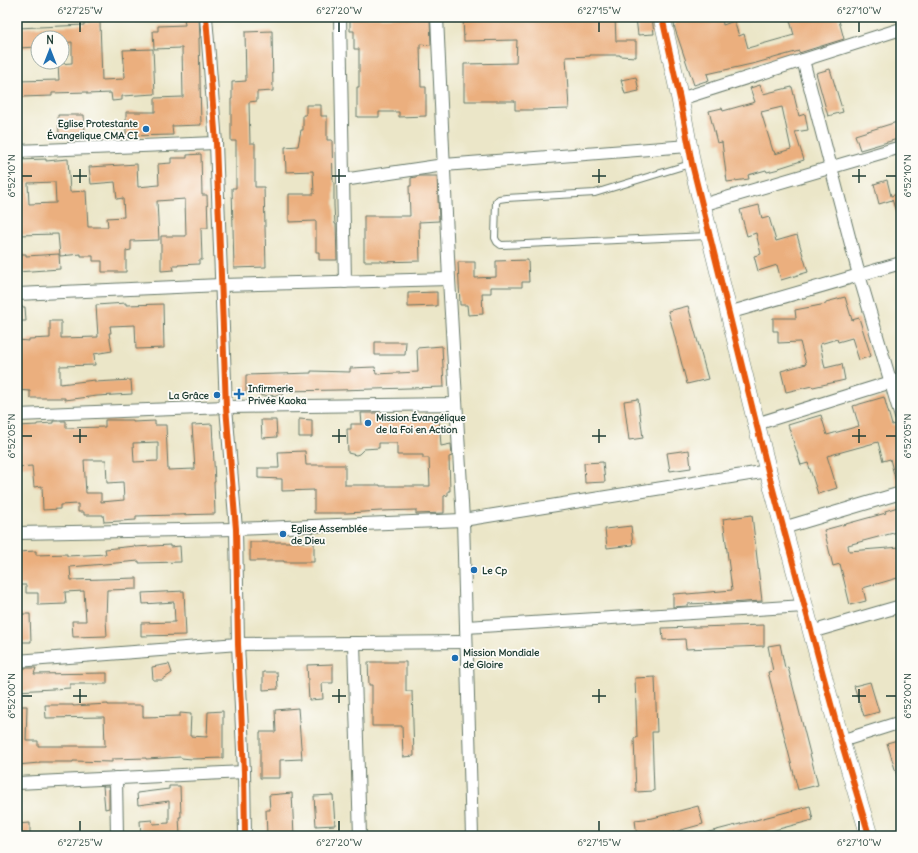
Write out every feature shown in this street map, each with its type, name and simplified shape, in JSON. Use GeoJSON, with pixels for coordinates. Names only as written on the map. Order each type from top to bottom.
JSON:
{"type":"FeatureCollection","features":[{"type":"Feature","properties":{"kind":"street"},"geometry":{"type":"LineString","coordinates":[[206,17],[216,143],[226,407],[236,529],[238,644],[244,772],[245,836]]}},
{"type":"Feature","properties":{"kind":"street"},"geometry":{"type":"LineString","coordinates":[[340,17],[345,282]]}},
{"type":"Feature","properties":{"kind":"street"},"geometry":{"type":"LineString","coordinates":[[437,17],[449,279],[463,520],[472,836]]}},
{"type":"Feature","properties":{"kind":"street"},"geometry":{"type":"LineString","coordinates":[[662,17],[680,99],[692,164],[728,313],[783,528],[868,836]]}},
{"type":"Feature","properties":{"kind":"street"},"geometry":{"type":"LineString","coordinates":[[680,99],[901,29]]}},
{"type":"Feature","properties":{"kind":"street"},"geometry":{"type":"LineString","coordinates":[[803,60],[859,275],[896,381],[901,417]]}},
{"type":"Feature","properties":{"kind":"street"},"geometry":{"type":"LineString","coordinates":[[17,151],[216,143]]}},
{"type":"Feature","properties":{"kind":"street"},"geometry":{"type":"LineString","coordinates":[[343,180],[444,165],[688,146]]}},
{"type":"Feature","properties":{"kind":"street"},"geometry":{"type":"LineString","coordinates":[[702,205],[901,147]]}},
{"type":"Feature","properties":{"kind":"street"},"geometry":{"type":"LineString","coordinates":[[728,313],[901,262]]}},
{"type":"Feature","properties":{"kind":"street"},"geometry":{"type":"LineString","coordinates":[[17,294],[221,285],[449,279]]}},
{"type":"Feature","properties":{"kind":"street"},"geometry":{"type":"LineString","coordinates":[[756,424],[896,381]]}},
{"type":"Feature","properties":{"kind":"street"},"geometry":{"type":"LineString","coordinates":[[17,415],[226,407],[456,404]]}},
{"type":"Feature","properties":{"kind":"street"},"geometry":{"type":"LineString","coordinates":[[17,533],[236,529],[463,520],[768,471]]}},
{"type":"Feature","properties":{"kind":"street"},"geometry":{"type":"LineString","coordinates":[[783,528],[901,493]]}},
{"type":"Feature","properties":{"kind":"street"},"geometry":{"type":"LineString","coordinates":[[466,627],[804,606]]}},
{"type":"Feature","properties":{"kind":"street"},"geometry":{"type":"LineString","coordinates":[[811,632],[901,606]]}},
{"type":"Feature","properties":{"kind":"street"},"geometry":{"type":"LineString","coordinates":[[17,661],[238,644],[466,642]]}},
{"type":"Feature","properties":{"kind":"street"},"geometry":{"type":"LineString","coordinates":[[354,643],[360,836]]}},
{"type":"Feature","properties":{"kind":"street"},"geometry":{"type":"LineString","coordinates":[[841,741],[901,722]]}},
{"type":"Feature","properties":{"kind":"street"},"geometry":{"type":"LineString","coordinates":[[17,783],[244,772]]}},
{"type":"Feature","properties":{"kind":"street"},"geometry":{"type":"LineString","coordinates":[[116,778],[117,836]]}},
{"type":"Feature","properties":{"kind":"lane"},"geometry":{"type":"LineString","coordinates":[[692,164],[595,193],[499,199],[496,202],[495,238],[501,245],[709,236]]}},
{"type":"Feature","properties":{"kind":"building"},"geometry":{"type":"Polygon","coordinates":[[[199,17],[201,125],[172,126],[173,135],[126,136],[126,112],[155,112],[155,98],[183,97],[182,48],[154,49],[153,31],[158,31],[158,26],[185,25],[184,18],[199,17]]]}},
{"type":"Feature","properties":{"kind":"building"},"geometry":{"type":"Polygon","coordinates":[[[350,17],[430,17],[431,45],[420,44],[421,87],[426,87],[426,116],[399,117],[399,112],[379,112],[379,117],[357,117],[359,49],[354,49],[354,31],[350,31],[350,17]]]}},
{"type":"Feature","properties":{"kind":"building"},"geometry":{"type":"Polygon","coordinates":[[[463,17],[615,17],[616,41],[636,41],[636,57],[620,55],[590,55],[566,57],[569,109],[515,110],[515,101],[464,101],[464,64],[516,63],[517,40],[464,41],[463,17]]]}},
{"type":"Feature","properties":{"kind":"building"},"geometry":{"type":"Polygon","coordinates":[[[652,17],[654,34],[638,35],[636,18],[652,17]]]}},
{"type":"Feature","properties":{"kind":"building"},"geometry":{"type":"Polygon","coordinates":[[[674,17],[722,17],[723,25],[734,21],[739,36],[744,34],[748,48],[794,35],[789,17],[838,17],[844,39],[799,53],[799,51],[756,63],[707,74],[709,80],[694,85],[675,29],[674,23],[676,23],[674,17]]]}},
{"type":"Feature","properties":{"kind":"building"},"geometry":{"type":"Polygon","coordinates":[[[100,22],[102,80],[123,79],[125,77],[123,50],[153,49],[155,94],[122,96],[122,100],[112,101],[111,93],[52,93],[52,96],[17,97],[17,81],[59,80],[58,70],[70,70],[70,63],[72,63],[72,42],[70,42],[70,30],[30,30],[30,47],[18,48],[17,28],[84,25],[84,23],[100,22]]]}},
{"type":"Feature","properties":{"kind":"building"},"geometry":{"type":"Polygon","coordinates":[[[272,31],[273,91],[257,92],[257,101],[249,102],[250,143],[255,143],[255,187],[264,187],[266,267],[234,268],[232,188],[236,188],[236,141],[231,141],[232,82],[246,81],[245,32],[272,31]]]}},
{"type":"Feature","properties":{"kind":"building"},"geometry":{"type":"Polygon","coordinates":[[[830,69],[843,112],[828,116],[816,73],[830,69]]]}},
{"type":"Feature","properties":{"kind":"building"},"geometry":{"type":"Polygon","coordinates":[[[636,77],[639,91],[625,94],[621,80],[636,77]]]}},
{"type":"Feature","properties":{"kind":"building"},"geometry":{"type":"Polygon","coordinates":[[[760,85],[763,94],[792,87],[799,116],[805,114],[808,130],[795,132],[804,160],[779,169],[767,172],[766,170],[748,175],[749,179],[727,182],[722,142],[717,143],[709,111],[722,108],[723,111],[755,102],[750,88],[760,85]],[[782,107],[761,112],[775,154],[791,149],[782,107]]]}},
{"type":"Feature","properties":{"kind":"building"},"geometry":{"type":"Polygon","coordinates":[[[306,105],[321,105],[321,116],[327,116],[327,140],[332,140],[337,260],[319,260],[319,252],[316,252],[316,221],[289,222],[289,194],[314,194],[313,171],[286,172],[285,147],[298,146],[301,130],[303,130],[303,115],[306,115],[306,105]]]}},
{"type":"Feature","properties":{"kind":"building"},"geometry":{"type":"Polygon","coordinates":[[[58,115],[84,115],[85,134],[59,134],[58,115]]]}},
{"type":"Feature","properties":{"kind":"building"},"geometry":{"type":"Polygon","coordinates":[[[897,122],[901,133],[901,138],[860,150],[855,135],[897,122]]]}},
{"type":"Feature","properties":{"kind":"building"},"geometry":{"type":"Polygon","coordinates":[[[201,154],[202,195],[207,195],[208,228],[201,228],[202,260],[199,260],[199,264],[178,265],[173,266],[174,270],[161,271],[161,236],[186,236],[185,199],[157,201],[159,240],[131,241],[131,250],[126,251],[126,272],[102,272],[102,261],[93,261],[93,256],[81,256],[81,254],[60,256],[58,234],[17,235],[17,160],[46,159],[46,161],[68,159],[70,192],[86,191],[88,227],[108,227],[107,218],[124,217],[123,198],[117,199],[115,182],[91,184],[89,167],[137,164],[138,187],[159,185],[158,164],[171,163],[171,158],[187,158],[187,155],[201,154]],[[55,182],[28,183],[29,204],[56,203],[55,182]]]}},
{"type":"Feature","properties":{"kind":"building"},"geometry":{"type":"Polygon","coordinates":[[[420,176],[437,176],[439,221],[419,222],[420,261],[364,261],[364,216],[410,216],[409,186],[411,186],[411,178],[420,176]]]}},
{"type":"Feature","properties":{"kind":"building"},"geometry":{"type":"Polygon","coordinates":[[[887,180],[891,196],[901,193],[901,222],[899,222],[892,199],[879,204],[874,184],[887,180]]]}},
{"type":"Feature","properties":{"kind":"building"},"geometry":{"type":"Polygon","coordinates":[[[759,205],[762,219],[769,217],[776,241],[797,235],[808,272],[781,280],[777,265],[758,271],[754,256],[761,254],[756,233],[747,236],[740,210],[759,205]]]}},
{"type":"Feature","properties":{"kind":"building"},"geometry":{"type":"Polygon","coordinates":[[[17,254],[26,254],[26,256],[59,254],[60,269],[17,272],[17,254]]]}},
{"type":"Feature","properties":{"kind":"building"},"geometry":{"type":"Polygon","coordinates":[[[528,260],[529,282],[522,282],[522,287],[491,287],[491,293],[482,293],[483,314],[468,315],[467,305],[460,305],[458,262],[475,262],[475,278],[496,277],[496,261],[528,260]]]}},
{"type":"Feature","properties":{"kind":"building"},"geometry":{"type":"Polygon","coordinates":[[[437,292],[437,306],[408,307],[408,293],[437,292]]]}},
{"type":"Feature","properties":{"kind":"building"},"geometry":{"type":"Polygon","coordinates":[[[845,297],[852,320],[859,318],[871,356],[859,360],[852,338],[838,342],[837,339],[820,344],[825,368],[842,364],[845,380],[786,392],[781,371],[806,364],[800,342],[778,343],[778,331],[773,331],[773,318],[796,318],[795,310],[826,304],[826,302],[845,297]]]}},
{"type":"Feature","properties":{"kind":"building"},"geometry":{"type":"Polygon","coordinates":[[[126,303],[126,305],[163,304],[164,348],[136,349],[135,325],[110,326],[111,333],[109,333],[112,351],[94,354],[95,365],[60,366],[60,384],[95,380],[95,382],[131,380],[132,394],[65,400],[65,398],[30,398],[30,391],[17,390],[17,340],[29,341],[29,339],[50,338],[50,321],[61,321],[61,338],[98,337],[96,305],[126,303]]]}},
{"type":"Feature","properties":{"kind":"building"},"geometry":{"type":"Polygon","coordinates":[[[688,306],[708,379],[687,384],[668,311],[688,306]]]}},
{"type":"Feature","properties":{"kind":"building"},"geometry":{"type":"Polygon","coordinates":[[[17,307],[25,307],[26,321],[17,321],[17,307]]]}},
{"type":"Feature","properties":{"kind":"building"},"geometry":{"type":"Polygon","coordinates":[[[375,342],[406,342],[405,355],[375,355],[375,342]]]}},
{"type":"Feature","properties":{"kind":"building"},"geometry":{"type":"Polygon","coordinates":[[[442,346],[444,387],[282,391],[283,395],[261,396],[260,392],[246,393],[246,375],[311,373],[311,371],[350,372],[350,368],[375,367],[376,374],[418,372],[417,348],[442,346]]]}},
{"type":"Feature","properties":{"kind":"building"},"geometry":{"type":"Polygon","coordinates":[[[884,397],[892,425],[896,424],[898,437],[895,438],[901,464],[901,486],[897,486],[890,459],[883,461],[878,442],[827,456],[837,488],[818,494],[808,463],[801,465],[788,425],[821,415],[827,435],[859,426],[853,406],[884,397]]]}},
{"type":"Feature","properties":{"kind":"building"},"geometry":{"type":"Polygon","coordinates":[[[638,399],[643,438],[629,440],[624,401],[638,399]]]}},
{"type":"Feature","properties":{"kind":"building"},"geometry":{"type":"Polygon","coordinates":[[[361,413],[379,413],[379,419],[407,420],[439,417],[441,446],[451,444],[452,456],[449,457],[450,491],[448,491],[448,495],[444,496],[444,513],[416,514],[416,510],[314,513],[314,490],[282,491],[282,479],[258,478],[258,468],[279,468],[278,452],[305,451],[306,465],[345,465],[345,485],[430,486],[429,458],[423,458],[423,455],[397,455],[397,443],[379,443],[379,448],[364,449],[356,455],[348,453],[347,429],[351,429],[351,424],[362,424],[361,413]]]}},
{"type":"Feature","properties":{"kind":"building"},"geometry":{"type":"Polygon","coordinates":[[[299,419],[312,420],[312,437],[299,437],[299,419]]]}},
{"type":"Feature","properties":{"kind":"building"},"geometry":{"type":"Polygon","coordinates":[[[105,420],[133,420],[133,422],[155,421],[155,425],[166,425],[168,470],[195,469],[192,425],[212,424],[215,514],[136,516],[136,520],[104,522],[103,515],[84,515],[84,512],[78,512],[78,504],[60,505],[60,509],[43,510],[42,486],[34,487],[32,466],[17,467],[17,426],[53,423],[53,421],[66,421],[66,428],[105,427],[105,420]],[[158,442],[133,443],[134,462],[158,461],[158,442]],[[84,460],[86,493],[101,493],[101,502],[124,500],[123,482],[107,483],[106,460],[84,460]]]}},
{"type":"Feature","properties":{"kind":"building"},"geometry":{"type":"Polygon","coordinates":[[[261,420],[276,420],[277,437],[262,438],[261,420]]]}},
{"type":"Feature","properties":{"kind":"building"},"geometry":{"type":"Polygon","coordinates":[[[689,450],[691,468],[670,471],[667,453],[689,450]]]}},
{"type":"Feature","properties":{"kind":"building"},"geometry":{"type":"Polygon","coordinates":[[[603,462],[605,482],[585,483],[584,463],[603,462]]]}},
{"type":"Feature","properties":{"kind":"building"},"geometry":{"type":"Polygon","coordinates":[[[901,506],[901,531],[848,545],[849,551],[901,547],[901,560],[898,560],[901,577],[863,588],[866,601],[850,605],[840,564],[833,566],[824,530],[886,513],[885,511],[901,506]]]}},
{"type":"Feature","properties":{"kind":"building"},"geometry":{"type":"Polygon","coordinates":[[[752,515],[762,601],[688,604],[688,606],[673,607],[673,594],[732,590],[723,519],[752,515]]]}},
{"type":"Feature","properties":{"kind":"building"},"geometry":{"type":"Polygon","coordinates":[[[631,526],[633,545],[607,548],[605,529],[631,526]]]}},
{"type":"Feature","properties":{"kind":"building"},"geometry":{"type":"Polygon","coordinates":[[[250,542],[314,542],[314,562],[250,561],[250,542]]]}},
{"type":"Feature","properties":{"kind":"building"},"geometry":{"type":"Polygon","coordinates":[[[170,545],[170,547],[180,546],[181,562],[139,563],[139,561],[70,567],[71,580],[137,578],[137,589],[107,590],[107,636],[73,637],[72,621],[86,621],[84,591],[65,592],[66,604],[38,605],[38,593],[26,593],[26,585],[17,585],[17,552],[36,551],[36,555],[67,554],[67,556],[106,554],[105,549],[170,545]]]}},
{"type":"Feature","properties":{"kind":"building"},"geometry":{"type":"Polygon","coordinates":[[[184,591],[186,635],[141,636],[141,623],[175,622],[174,602],[143,604],[142,593],[184,591]]]}},
{"type":"Feature","properties":{"kind":"building"},"geometry":{"type":"Polygon","coordinates":[[[17,614],[30,614],[31,642],[17,642],[17,614]]]}},
{"type":"Feature","properties":{"kind":"building"},"geometry":{"type":"Polygon","coordinates":[[[764,625],[764,646],[686,649],[685,639],[663,640],[662,628],[764,625]]]}},
{"type":"Feature","properties":{"kind":"building"},"geometry":{"type":"Polygon","coordinates":[[[780,644],[785,668],[788,667],[818,785],[798,790],[768,672],[773,671],[768,646],[780,644]]]}},
{"type":"Feature","properties":{"kind":"building"},"geometry":{"type":"Polygon","coordinates":[[[368,662],[406,662],[406,691],[412,691],[414,756],[403,757],[402,726],[372,726],[372,685],[369,685],[368,662]]]}},
{"type":"Feature","properties":{"kind":"building"},"geometry":{"type":"Polygon","coordinates":[[[169,664],[172,673],[162,680],[153,680],[152,667],[169,664]]]}},
{"type":"Feature","properties":{"kind":"building"},"geometry":{"type":"Polygon","coordinates":[[[333,664],[333,683],[322,683],[323,699],[309,700],[307,665],[333,664]]]}},
{"type":"Feature","properties":{"kind":"building"},"geometry":{"type":"Polygon","coordinates":[[[19,668],[36,668],[34,674],[107,673],[107,684],[70,684],[70,688],[17,691],[19,668]]]}},
{"type":"Feature","properties":{"kind":"building"},"geometry":{"type":"Polygon","coordinates":[[[263,672],[277,672],[278,689],[263,690],[263,672]]]}},
{"type":"Feature","properties":{"kind":"building"},"geometry":{"type":"Polygon","coordinates":[[[655,677],[657,732],[652,732],[654,791],[636,792],[634,738],[637,738],[635,678],[655,677]]]}},
{"type":"Feature","properties":{"kind":"building"},"geometry":{"type":"Polygon","coordinates":[[[870,682],[879,712],[864,716],[854,686],[870,682]]]}},
{"type":"Feature","properties":{"kind":"building"},"geometry":{"type":"Polygon","coordinates":[[[108,704],[143,705],[143,717],[180,716],[180,713],[191,714],[190,736],[207,737],[208,712],[223,711],[223,758],[192,759],[181,757],[112,759],[112,762],[39,762],[17,765],[17,706],[27,706],[26,741],[38,741],[38,746],[105,746],[104,717],[46,718],[45,705],[73,706],[108,704]]]}},
{"type":"Feature","properties":{"kind":"building"},"geometry":{"type":"Polygon","coordinates":[[[298,708],[302,759],[280,760],[280,778],[260,778],[260,732],[276,732],[275,710],[298,708]]]}},
{"type":"Feature","properties":{"kind":"building"},"geometry":{"type":"Polygon","coordinates":[[[901,739],[901,782],[899,782],[887,743],[901,739]]]}},
{"type":"Feature","properties":{"kind":"building"},"geometry":{"type":"Polygon","coordinates":[[[103,786],[109,786],[109,808],[105,809],[103,786]]]}},
{"type":"Feature","properties":{"kind":"building"},"geometry":{"type":"Polygon","coordinates":[[[169,786],[180,786],[180,836],[141,836],[140,821],[152,820],[153,824],[169,823],[169,801],[138,805],[137,793],[169,789],[169,786]]]}},
{"type":"Feature","properties":{"kind":"building"},"geometry":{"type":"Polygon","coordinates":[[[292,793],[294,836],[267,836],[266,810],[270,810],[269,795],[292,793]]]}},
{"type":"Feature","properties":{"kind":"building"},"geometry":{"type":"Polygon","coordinates":[[[333,795],[335,825],[316,826],[314,796],[333,795]]]}},
{"type":"Feature","properties":{"kind":"building"},"geometry":{"type":"Polygon","coordinates":[[[698,806],[703,824],[660,836],[637,836],[635,820],[653,818],[698,806]]]}},
{"type":"Feature","properties":{"kind":"building"},"geometry":{"type":"Polygon","coordinates":[[[810,806],[813,820],[752,836],[705,836],[705,833],[810,806]]]}},
{"type":"Feature","properties":{"kind":"building"},"geometry":{"type":"Polygon","coordinates":[[[30,823],[30,836],[17,836],[17,824],[30,823]]]}},
{"type":"Feature","properties":{"kind":"cycle path"},"geometry":{"type":"LineString","coordinates":[[206,17],[216,143],[226,407],[236,529],[238,644],[244,772],[245,836]]}},
{"type":"Feature","properties":{"kind":"cycle path"},"geometry":{"type":"LineString","coordinates":[[662,17],[680,99],[692,164],[768,471],[841,741],[869,835],[867,836]]}},
{"type":"Feature","properties":{"kind":"place","name":"Eglise Protestante Évangelique CMA CI"},"geometry":{"type":"Point","coordinates":[146,129]}},
{"type":"Feature","properties":{"kind":"place","name":"Infirmerie Privée Kaoka"},"geometry":{"type":"Point","coordinates":[239,394]}},
{"type":"Feature","properties":{"kind":"place","name":"La Grâce"},"geometry":{"type":"Point","coordinates":[217,395]}},
{"type":"Feature","properties":{"kind":"place","name":"Mission Évangélique de la Foi en Action"},"geometry":{"type":"Point","coordinates":[368,423]}},
{"type":"Feature","properties":{"kind":"place","name":"Eglise Assemblée de Dieu"},"geometry":{"type":"Point","coordinates":[283,534]}},
{"type":"Feature","properties":{"kind":"place","name":"Le Cp"},"geometry":{"type":"Point","coordinates":[474,570]}},
{"type":"Feature","properties":{"kind":"place","name":"Mission Mondiale de Gloire"},"geometry":{"type":"Point","coordinates":[455,658]}}]}
